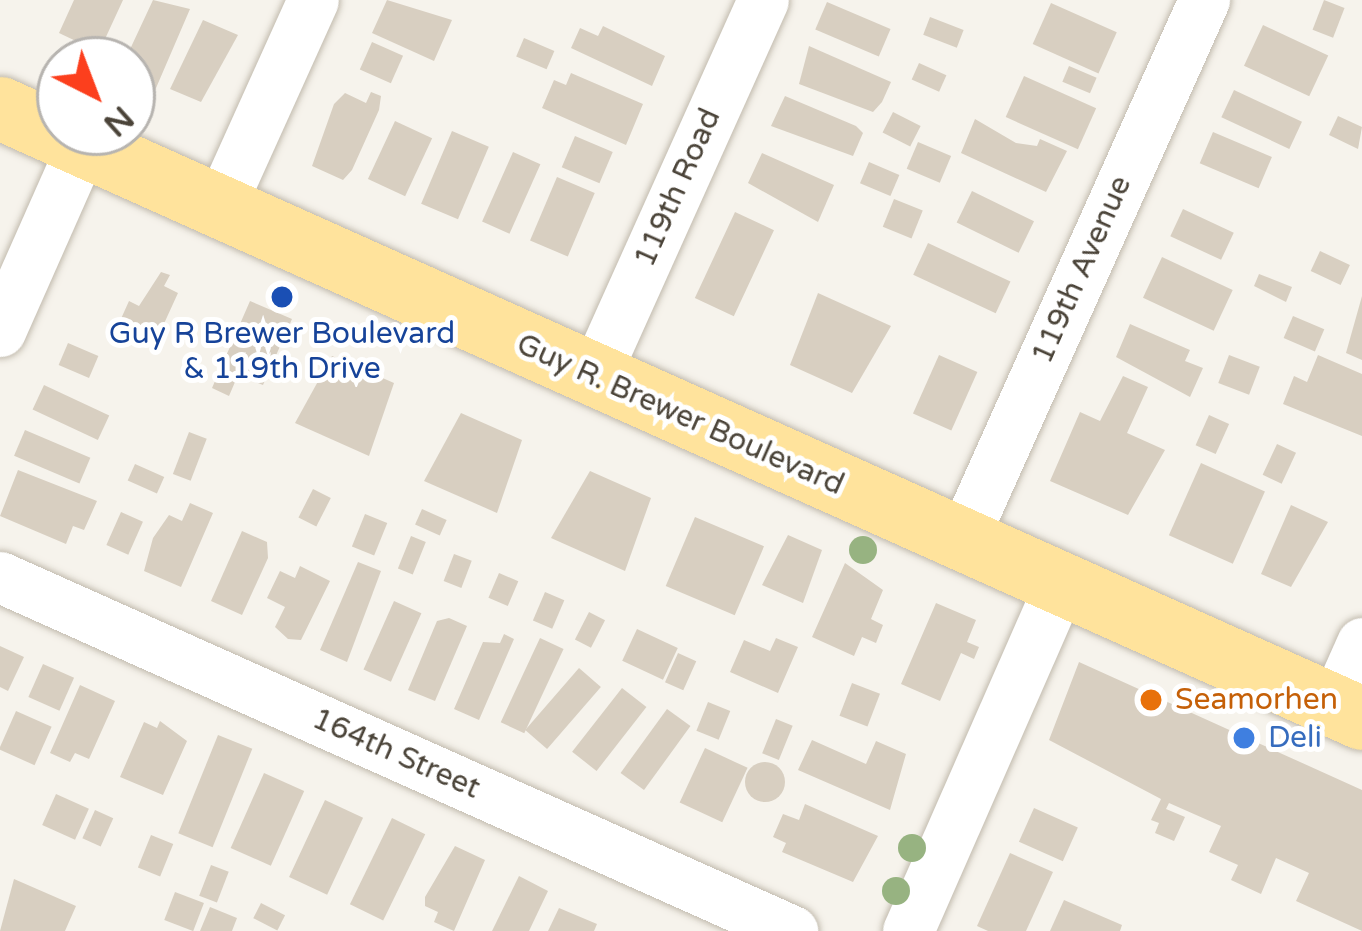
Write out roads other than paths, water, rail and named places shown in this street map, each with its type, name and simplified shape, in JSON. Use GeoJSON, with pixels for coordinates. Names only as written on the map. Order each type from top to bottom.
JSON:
{"type":"FeatureCollection","features":[{"type":"Feature","properties":{"kind":"main road","name":"Guy R. Brewer Boulevard"},"geometry":{"type":"LineString","coordinates":[[0,108],[36,124]]}},
{"type":"Feature","properties":{"kind":"main road","name":"Guy R. Brewer Boulevard"},"geometry":{"type":"LineString","coordinates":[[108,156],[1348,712]]}},
{"type":"Feature","properties":{"kind":"street"},"geometry":{"type":"LineString","coordinates":[[219,208],[313,0]]}},
{"type":"Feature","properties":{"kind":"street","name":"119th Road"},"geometry":{"type":"LineString","coordinates":[[595,376],[763,0]]}},
{"type":"Feature","properties":{"kind":"street","name":"119th Avenue"},"geometry":{"type":"LineString","coordinates":[[962,540],[1204,0]]}},
{"type":"Feature","properties":{"kind":"street"},"geometry":{"type":"LineString","coordinates":[[0,331],[77,156]]}},
{"type":"Feature","properties":{"kind":"street","name":"164th Street"},"geometry":{"type":"LineString","coordinates":[[0,577],[792,931]]}},
{"type":"Feature","properties":{"kind":"street"},"geometry":{"type":"LineString","coordinates":[[908,931],[1060,584]]}},
{"type":"Feature","properties":{"kind":"street"},"geometry":{"type":"LineString","coordinates":[[1348,712],[1362,644]]}},
{"type":"Feature","properties":{"kind":"place","name":"Guy R Brewer Boulevard & 119th Drive"},"geometry":{"type":"Point","coordinates":[282,297]}},
{"type":"Feature","properties":{"kind":"place","name":"Seamorhen"},"geometry":{"type":"Point","coordinates":[1151,700]}},
{"type":"Feature","properties":{"kind":"place","name":"Deli"},"geometry":{"type":"Point","coordinates":[1244,738]}}]}
